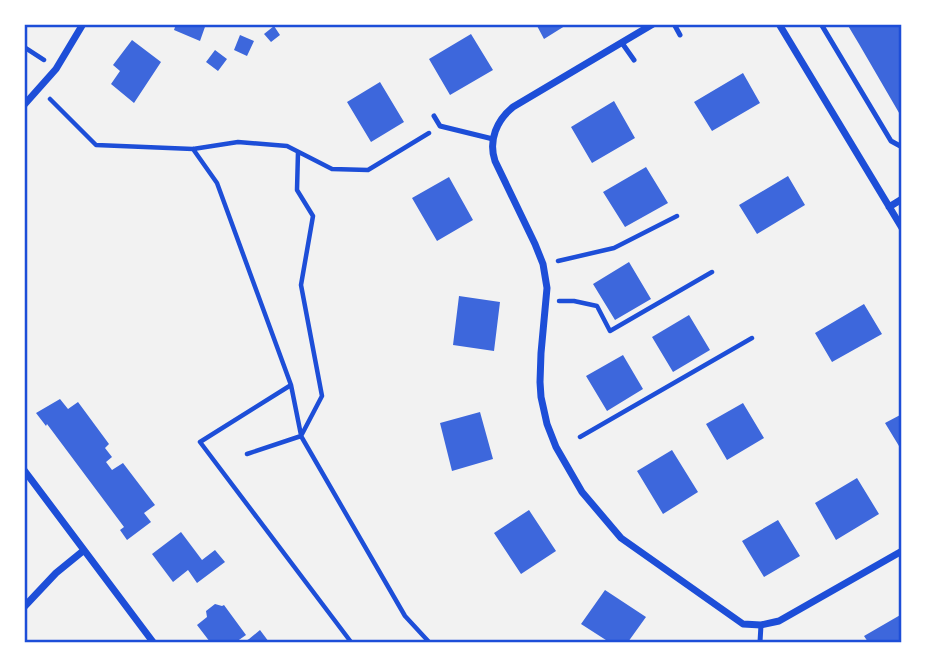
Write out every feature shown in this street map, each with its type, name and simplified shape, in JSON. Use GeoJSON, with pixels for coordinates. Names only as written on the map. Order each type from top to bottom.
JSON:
{"type":"FeatureCollection","features":[{"type":"Feature","properties":{"kind":"street"},"geometry":{"type":"LineString","coordinates":[[24,105],[57,69],[83,24]]}},
{"type":"Feature","properties":{"kind":"street"},"geometry":{"type":"LineString","coordinates":[[653,24],[513,107],[502,117],[493,139],[492,152],[495,161],[543,264],[547,288],[541,354],[541,397],[556,447],[582,492],[621,538],[743,624],[761,625],[779,621],[901,551]]}},
{"type":"Feature","properties":{"kind":"street"},"geometry":{"type":"LineString","coordinates":[[779,24],[901,228]]}},
{"type":"Feature","properties":{"kind":"street"},"geometry":{"type":"LineString","coordinates":[[889,207],[901,200]]}},
{"type":"Feature","properties":{"kind":"street"},"geometry":{"type":"LineString","coordinates":[[24,470],[153,642]]}},
{"type":"Feature","properties":{"kind":"street"},"geometry":{"type":"LineString","coordinates":[[24,607],[56,573],[83,551]]}},
{"type":"Feature","properties":{"kind":"lane"},"geometry":{"type":"LineString","coordinates":[[674,24],[680,35]]}},
{"type":"Feature","properties":{"kind":"lane"},"geometry":{"type":"LineString","coordinates":[[821,24],[891,141],[901,147]]}},
{"type":"Feature","properties":{"kind":"lane"},"geometry":{"type":"LineString","coordinates":[[622,43],[634,60]]}},
{"type":"Feature","properties":{"kind":"lane"},"geometry":{"type":"LineString","coordinates":[[434,116],[440,126],[493,139]]}},
{"type":"Feature","properties":{"kind":"lane"},"geometry":{"type":"LineString","coordinates":[[760,642],[761,625]]}},
{"type":"Feature","properties":{"kind":"path"},"geometry":{"type":"LineString","coordinates":[[24,47],[57,69]]}},
{"type":"Feature","properties":{"kind":"path"},"geometry":{"type":"LineString","coordinates":[[40,88],[96,145],[193,149],[238,142],[287,146],[332,169],[368,170],[440,126]]}},
{"type":"Feature","properties":{"kind":"path"},"geometry":{"type":"LineString","coordinates":[[193,149],[217,183],[291,385],[302,436],[405,616],[429,642]]}},
{"type":"Feature","properties":{"kind":"path"},"geometry":{"type":"LineString","coordinates":[[247,454],[302,436],[322,396],[301,285],[313,216],[297,190],[298,152]]}},
{"type":"Feature","properties":{"kind":"path"},"geometry":{"type":"LineString","coordinates":[[543,264],[614,248],[677,216]]}},
{"type":"Feature","properties":{"kind":"path"},"geometry":{"type":"LineString","coordinates":[[546,301],[574,301],[597,306],[610,331],[712,272]]}},
{"type":"Feature","properties":{"kind":"path"},"geometry":{"type":"LineString","coordinates":[[580,438],[752,338]]}},
{"type":"Feature","properties":{"kind":"path"},"geometry":{"type":"LineString","coordinates":[[291,385],[200,442],[351,642]]}},
{"type":"Feature","properties":{"kind":"building"},"geometry":{"type":"Polygon","coordinates":[[[176,24],[206,24],[200,41],[174,30],[176,24]]]}},
{"type":"Feature","properties":{"kind":"building"},"geometry":{"type":"Polygon","coordinates":[[[536,24],[568,24],[544,39],[536,24]]]}},
{"type":"Feature","properties":{"kind":"building"},"geometry":{"type":"Polygon","coordinates":[[[847,24],[902,24],[902,118],[859,44],[847,24]]]}},
{"type":"Feature","properties":{"kind":"building"},"geometry":{"type":"Polygon","coordinates":[[[274,26],[280,35],[271,42],[264,34],[274,26]]]}},
{"type":"Feature","properties":{"kind":"building"},"geometry":{"type":"Polygon","coordinates":[[[471,34],[493,70],[450,95],[429,59],[471,34]]]}},
{"type":"Feature","properties":{"kind":"building"},"geometry":{"type":"Polygon","coordinates":[[[240,35],[254,41],[247,56],[234,50],[240,35]]]}},
{"type":"Feature","properties":{"kind":"building"},"geometry":{"type":"Polygon","coordinates":[[[132,40],[161,62],[134,103],[111,84],[120,71],[113,65],[132,40]]]}},
{"type":"Feature","properties":{"kind":"building"},"geometry":{"type":"Polygon","coordinates":[[[215,50],[227,59],[218,71],[206,62],[215,50]]]}},
{"type":"Feature","properties":{"kind":"building"},"geometry":{"type":"Polygon","coordinates":[[[743,73],[760,103],[712,131],[694,102],[743,73]]]}},
{"type":"Feature","properties":{"kind":"building"},"geometry":{"type":"Polygon","coordinates":[[[380,82],[404,122],[371,142],[347,102],[380,82]]]}},
{"type":"Feature","properties":{"kind":"building"},"geometry":{"type":"Polygon","coordinates":[[[614,101],[635,138],[592,163],[571,127],[614,101]]]}},
{"type":"Feature","properties":{"kind":"building"},"geometry":{"type":"Polygon","coordinates":[[[646,167],[668,203],[625,227],[603,192],[646,167]]]}},
{"type":"Feature","properties":{"kind":"building"},"geometry":{"type":"Polygon","coordinates":[[[788,176],[805,205],[757,234],[739,205],[788,176]]]}},
{"type":"Feature","properties":{"kind":"building"},"geometry":{"type":"Polygon","coordinates":[[[449,177],[473,220],[437,241],[412,198],[449,177]]]}},
{"type":"Feature","properties":{"kind":"building"},"geometry":{"type":"Polygon","coordinates":[[[629,262],[651,299],[615,320],[593,284],[629,262]]]}},
{"type":"Feature","properties":{"kind":"building"},"geometry":{"type":"Polygon","coordinates":[[[459,296],[500,302],[494,351],[453,345],[459,296]]]}},
{"type":"Feature","properties":{"kind":"building"},"geometry":{"type":"Polygon","coordinates":[[[864,304],[882,334],[832,362],[815,333],[864,304]]]}},
{"type":"Feature","properties":{"kind":"building"},"geometry":{"type":"Polygon","coordinates":[[[689,315],[710,350],[673,372],[652,337],[689,315]]]}},
{"type":"Feature","properties":{"kind":"building"},"geometry":{"type":"Polygon","coordinates":[[[623,355],[643,389],[607,411],[586,376],[623,355]]]}},
{"type":"Feature","properties":{"kind":"building"},"geometry":{"type":"Polygon","coordinates":[[[60,399],[68,409],[78,402],[109,444],[105,448],[112,457],[106,462],[112,470],[123,463],[155,505],[144,513],[151,522],[127,540],[120,530],[124,527],[36,413],[60,399]]]}},
{"type":"Feature","properties":{"kind":"building"},"geometry":{"type":"Polygon","coordinates":[[[743,403],[764,438],[727,460],[706,424],[743,403]]]}},
{"type":"Feature","properties":{"kind":"building"},"geometry":{"type":"Polygon","coordinates":[[[480,412],[493,459],[452,471],[440,423],[480,412]]]}},
{"type":"Feature","properties":{"kind":"building"},"geometry":{"type":"Polygon","coordinates":[[[902,414],[902,451],[885,423],[902,414]]]}},
{"type":"Feature","properties":{"kind":"building"},"geometry":{"type":"Polygon","coordinates":[[[672,450],[698,492],[663,514],[637,471],[672,450]]]}},
{"type":"Feature","properties":{"kind":"building"},"geometry":{"type":"Polygon","coordinates":[[[857,478],[879,514],[836,540],[815,503],[857,478]]]}},
{"type":"Feature","properties":{"kind":"building"},"geometry":{"type":"Polygon","coordinates":[[[529,510],[556,551],[521,574],[494,533],[529,510]]]}},
{"type":"Feature","properties":{"kind":"building"},"geometry":{"type":"Polygon","coordinates":[[[778,520],[800,556],[764,577],[742,541],[778,520]]]}},
{"type":"Feature","properties":{"kind":"building"},"geometry":{"type":"Polygon","coordinates":[[[181,532],[202,560],[215,550],[225,562],[197,583],[188,570],[173,582],[152,554],[181,532]]]}},
{"type":"Feature","properties":{"kind":"building"},"geometry":{"type":"Polygon","coordinates":[[[605,590],[646,617],[628,642],[609,642],[581,624],[605,590]]]}},
{"type":"Feature","properties":{"kind":"building"},"geometry":{"type":"Polygon","coordinates":[[[215,604],[224,605],[246,635],[236,642],[210,642],[197,625],[207,617],[206,611],[215,604]]]}},
{"type":"Feature","properties":{"kind":"building"},"geometry":{"type":"Polygon","coordinates":[[[902,614],[902,642],[868,642],[864,636],[902,614]]]}},
{"type":"Feature","properties":{"kind":"building"},"geometry":{"type":"Polygon","coordinates":[[[260,630],[269,642],[244,642],[249,639],[260,630]]]}}]}
